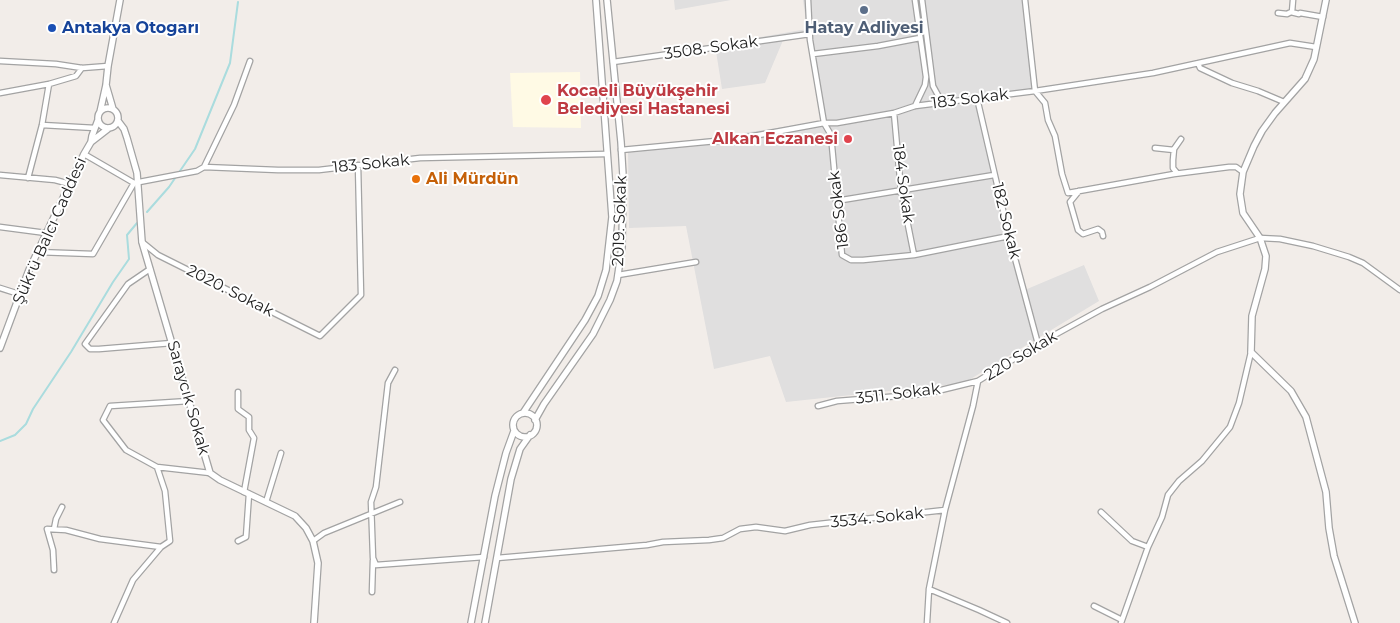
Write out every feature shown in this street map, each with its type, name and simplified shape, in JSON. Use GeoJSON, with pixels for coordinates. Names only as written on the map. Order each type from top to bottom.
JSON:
{"type":"FeatureCollection","features":[{"type":"Feature","properties":{"kind":"street","name":"2019. Sokak"},"geometry":{"type":"LineString","coordinates":[[471,623],[502,470],[514,431],[514,420],[523,413],[585,320],[598,296],[606,270],[612,217],[596,0]]}},
{"type":"Feature","properties":{"kind":"street","name":"2019. Sokak"},"geometry":{"type":"LineString","coordinates":[[485,623],[511,480],[520,449],[536,427],[535,420],[544,404],[594,334],[610,300],[618,275],[622,247],[621,150],[606,0]]}},
{"type":"Feature","properties":{"kind":"street","name":"186 Sokak"},"geometry":{"type":"LineString","coordinates":[[808,0],[810,34],[824,123],[831,135],[842,254],[851,260],[914,255],[1009,236]]}},
{"type":"Feature","properties":{"kind":"street"},"geometry":{"type":"LineString","coordinates":[[915,0],[926,77],[925,86],[915,106]]}},
{"type":"Feature","properties":{"kind":"street"},"geometry":{"type":"LineString","coordinates":[[922,0],[934,86],[939,96],[945,102]]}},
{"type":"Feature","properties":{"kind":"street"},"geometry":{"type":"LineString","coordinates":[[1025,0],[1035,91],[1045,103],[1055,136],[1062,174],[1068,193],[1177,173],[1228,167],[1236,167],[1244,172]]}},
{"type":"Feature","properties":{"kind":"street"},"geometry":{"type":"LineString","coordinates":[[1292,0],[1292,12]]}},
{"type":"Feature","properties":{"kind":"street"},"geometry":{"type":"LineString","coordinates":[[1094,606],[1121,622],[1148,547],[1162,517],[1168,495],[1207,455],[1230,427],[1239,403],[1251,352],[1252,316],[1266,263],[1260,238],[1243,213],[1240,194],[1244,172],[1254,146],[1262,132],[1284,102],[1305,79],[1314,59],[1326,0]]}},
{"type":"Feature","properties":{"kind":"street"},"geometry":{"type":"LineString","coordinates":[[106,85],[113,109],[118,116],[118,121],[109,128],[98,120],[106,85],[119,2]]}},
{"type":"Feature","properties":{"kind":"street"},"geometry":{"type":"LineString","coordinates":[[1278,12],[1287,14],[1292,12],[1323,17]]}},
{"type":"Feature","properties":{"kind":"street","name":"3508. Sokak"},"geometry":{"type":"LineString","coordinates":[[613,62],[810,34]]}},
{"type":"Feature","properties":{"kind":"street"},"geometry":{"type":"LineString","coordinates":[[813,54],[878,46],[920,38]]}},
{"type":"Feature","properties":{"kind":"street","name":"183 Sokak"},"geometry":{"type":"LineString","coordinates":[[621,150],[737,139],[824,123],[837,124],[894,113],[915,106],[1035,91],[1153,73],[1290,43],[1316,47]]}},
{"type":"Feature","properties":{"kind":"street"},"geometry":{"type":"LineString","coordinates":[[204,166],[234,106],[250,61]]}},
{"type":"Feature","properties":{"kind":"street"},"geometry":{"type":"LineString","coordinates":[[0,62],[56,64],[82,68],[108,66]]}},
{"type":"Feature","properties":{"kind":"street"},"geometry":{"type":"LineString","coordinates":[[1198,63],[1200,68],[1216,76],[1284,102]]}},
{"type":"Feature","properties":{"kind":"street"},"geometry":{"type":"LineString","coordinates":[[0,94],[49,84],[76,76],[82,68]]}},
{"type":"Feature","properties":{"kind":"street"},"geometry":{"type":"LineString","coordinates":[[28,178],[42,125],[49,84]]}},
{"type":"Feature","properties":{"kind":"street","name":"182 Sokak"},"geometry":{"type":"LineString","coordinates":[[977,98],[1009,236],[1038,344]]}},
{"type":"Feature","properties":{"kind":"street"},"geometry":{"type":"LineString","coordinates":[[100,112],[105,108],[113,109]]}},
{"type":"Feature","properties":{"kind":"street","name":"184 Sokak"},"geometry":{"type":"LineString","coordinates":[[894,113],[901,190],[914,255]]}},
{"type":"Feature","properties":{"kind":"street","name":"Şükrü Balcı Caddesi"},"geometry":{"type":"LineString","coordinates":[[92,142],[92,136],[98,120]]}},
{"type":"Feature","properties":{"kind":"street","name":"Saraycık Sokak"},"geometry":{"type":"LineString","coordinates":[[118,121],[128,138],[136,183],[142,242],[210,473],[246,493],[295,516],[306,528],[313,541],[318,563],[314,623]]}},
{"type":"Feature","properties":{"kind":"street"},"geometry":{"type":"LineString","coordinates":[[42,125],[95,128]]}},
{"type":"Feature","properties":{"kind":"street","name":"Şükrü Balcı Caddesi"},"geometry":{"type":"LineString","coordinates":[[0,348],[19,294],[37,252],[84,154],[92,142],[109,128]]}},
{"type":"Feature","properties":{"kind":"street"},"geometry":{"type":"LineString","coordinates":[[1177,173],[1173,168],[1174,150],[1180,139]]}},
{"type":"Feature","properties":{"kind":"street"},"geometry":{"type":"LineString","coordinates":[[1155,148],[1174,150]]}},
{"type":"Feature","properties":{"kind":"street"},"geometry":{"type":"LineString","coordinates":[[37,252],[93,254],[136,183],[84,154]]}},
{"type":"Feature","properties":{"kind":"street","name":"183 Sokak"},"geometry":{"type":"LineString","coordinates":[[136,183],[197,171],[204,166],[319,170],[420,158],[606,154]]}},
{"type":"Feature","properties":{"kind":"street","name":"2020. Sokak"},"geometry":{"type":"LineString","coordinates":[[142,242],[158,255],[320,336],[361,295],[358,165]]}},
{"type":"Feature","properties":{"kind":"street"},"geometry":{"type":"LineString","coordinates":[[0,175],[54,180],[70,184]]}},
{"type":"Feature","properties":{"kind":"street"},"geometry":{"type":"LineString","coordinates":[[836,200],[994,175]]}},
{"type":"Feature","properties":{"kind":"street"},"geometry":{"type":"LineString","coordinates":[[1080,190],[1070,202],[1078,230],[1083,234],[1098,229],[1102,232],[1103,236]]}},
{"type":"Feature","properties":{"kind":"street"},"geometry":{"type":"LineString","coordinates":[[0,227],[46,233]]}},
{"type":"Feature","properties":{"kind":"street"},"geometry":{"type":"LineString","coordinates":[[1260,238],[1280,239],[1313,246],[1349,257],[1364,263],[1400,290]]}},
{"type":"Feature","properties":{"kind":"street","name":"220 Sokak"},"geometry":{"type":"LineString","coordinates":[[927,623],[929,590],[945,510],[974,406],[978,382],[1038,344],[1102,309],[1150,287],[1209,256],[1260,238]]}},
{"type":"Feature","properties":{"kind":"street"},"geometry":{"type":"LineString","coordinates":[[618,275],[696,262]]}},
{"type":"Feature","properties":{"kind":"street"},"geometry":{"type":"LineString","coordinates":[[150,269],[128,284],[86,344],[90,349],[99,349],[172,343]]}},
{"type":"Feature","properties":{"kind":"street"},"geometry":{"type":"LineString","coordinates":[[0,288],[19,294]]}},
{"type":"Feature","properties":{"kind":"street"},"geometry":{"type":"LineString","coordinates":[[1251,352],[1291,391],[1306,417],[1326,492],[1334,556],[1355,623]]}},
{"type":"Feature","properties":{"kind":"street"},"geometry":{"type":"LineString","coordinates":[[372,592],[371,502],[376,487],[388,383],[395,370]]}},
{"type":"Feature","properties":{"kind":"street","name":"3511. Sokak"},"geometry":{"type":"LineString","coordinates":[[818,406],[837,401],[925,394],[978,382]]}},
{"type":"Feature","properties":{"kind":"street"},"geometry":{"type":"LineString","coordinates":[[238,392],[238,410],[249,416],[249,430],[254,438],[246,493],[246,537],[238,541]]}},
{"type":"Feature","properties":{"kind":"street"},"geometry":{"type":"LineString","coordinates":[[189,401],[110,406],[103,420],[126,450],[157,467],[210,473]]}},
{"type":"Feature","properties":{"kind":"street"},"geometry":{"type":"LineString","coordinates":[[523,413],[530,415],[535,420]]}},
{"type":"Feature","properties":{"kind":"street"},"geometry":{"type":"LineString","coordinates":[[514,431],[520,435],[530,435]]}},
{"type":"Feature","properties":{"kind":"street"},"geometry":{"type":"LineString","coordinates":[[266,502],[281,453]]}},
{"type":"Feature","properties":{"kind":"street"},"geometry":{"type":"LineString","coordinates":[[114,623],[133,580],[161,547],[170,541],[165,491],[157,467]]}},
{"type":"Feature","properties":{"kind":"street"},"geometry":{"type":"LineString","coordinates":[[313,541],[324,533],[400,502]]}},
{"type":"Feature","properties":{"kind":"street"},"geometry":{"type":"LineString","coordinates":[[54,529],[56,519],[62,507]]}},
{"type":"Feature","properties":{"kind":"street","name":"3534. Sokak"},"geometry":{"type":"LineString","coordinates":[[497,558],[648,546],[663,542],[709,540],[723,538],[740,529],[756,528],[785,531],[810,525],[945,510]]}},
{"type":"Feature","properties":{"kind":"street"},"geometry":{"type":"LineString","coordinates":[[1101,512],[1132,541],[1148,547]]}},
{"type":"Feature","properties":{"kind":"street"},"geometry":{"type":"LineString","coordinates":[[54,570],[47,529],[100,539],[161,547]]}},
{"type":"Feature","properties":{"kind":"street"},"geometry":{"type":"LineString","coordinates":[[373,558],[376,565],[484,557]]}},
{"type":"Feature","properties":{"kind":"street"},"geometry":{"type":"LineString","coordinates":[[929,590],[1007,623]]}},
{"type":"Feature","properties":{"kind":"shaded area"},"geometry":{"type":"Polygon","coordinates":[[[674,0],[731,0],[675,10],[674,0]]]}},
{"type":"Feature","properties":{"kind":"shaded area"},"geometry":{"type":"Polygon","coordinates":[[[803,0],[1026,0],[1035,91],[977,99],[1020,292],[1084,265],[1099,301],[964,383],[786,402],[770,356],[714,369],[686,226],[629,228],[628,150],[824,121],[807,38],[784,38],[765,83],[722,89],[715,45],[807,29],[803,0]]]}},
{"type":"Feature","properties":{"kind":"shaded area","name":"Kocaeli Büyükşehir Belediyesi Hastanesi"},"geometry":{"type":"Polygon","coordinates":[[[580,72],[581,128],[513,127],[510,73],[580,72]]]}},
{"type":"Feature","properties":{"kind":"waterway"},"geometry":{"type":"LineString","coordinates":[[147,212],[169,187],[195,149],[230,63],[238,2]]}},
{"type":"Feature","properties":{"kind":"waterway"},"geometry":{"type":"LineString","coordinates":[[0,441],[15,435],[26,424],[33,409],[129,259],[127,235],[137,223]]}},
{"type":"Feature","properties":{"kind":"place","name":"Hatay Adliyesi"},"geometry":{"type":"Point","coordinates":[864,10]}},
{"type":"Feature","properties":{"kind":"place","name":"Antakya Otogarı"},"geometry":{"type":"Point","coordinates":[52,28]}},
{"type":"Feature","properties":{"kind":"place","name":"Kocaeli Büyükşehir Belediyesi Hastanesi"},"geometry":{"type":"Point","coordinates":[546,100]}},
{"type":"Feature","properties":{"kind":"place","name":"Alkan Eczanesi"},"geometry":{"type":"Point","coordinates":[848,139]}},
{"type":"Feature","properties":{"kind":"place","name":"Ali Mürdün"},"geometry":{"type":"Point","coordinates":[416,179]}}]}
